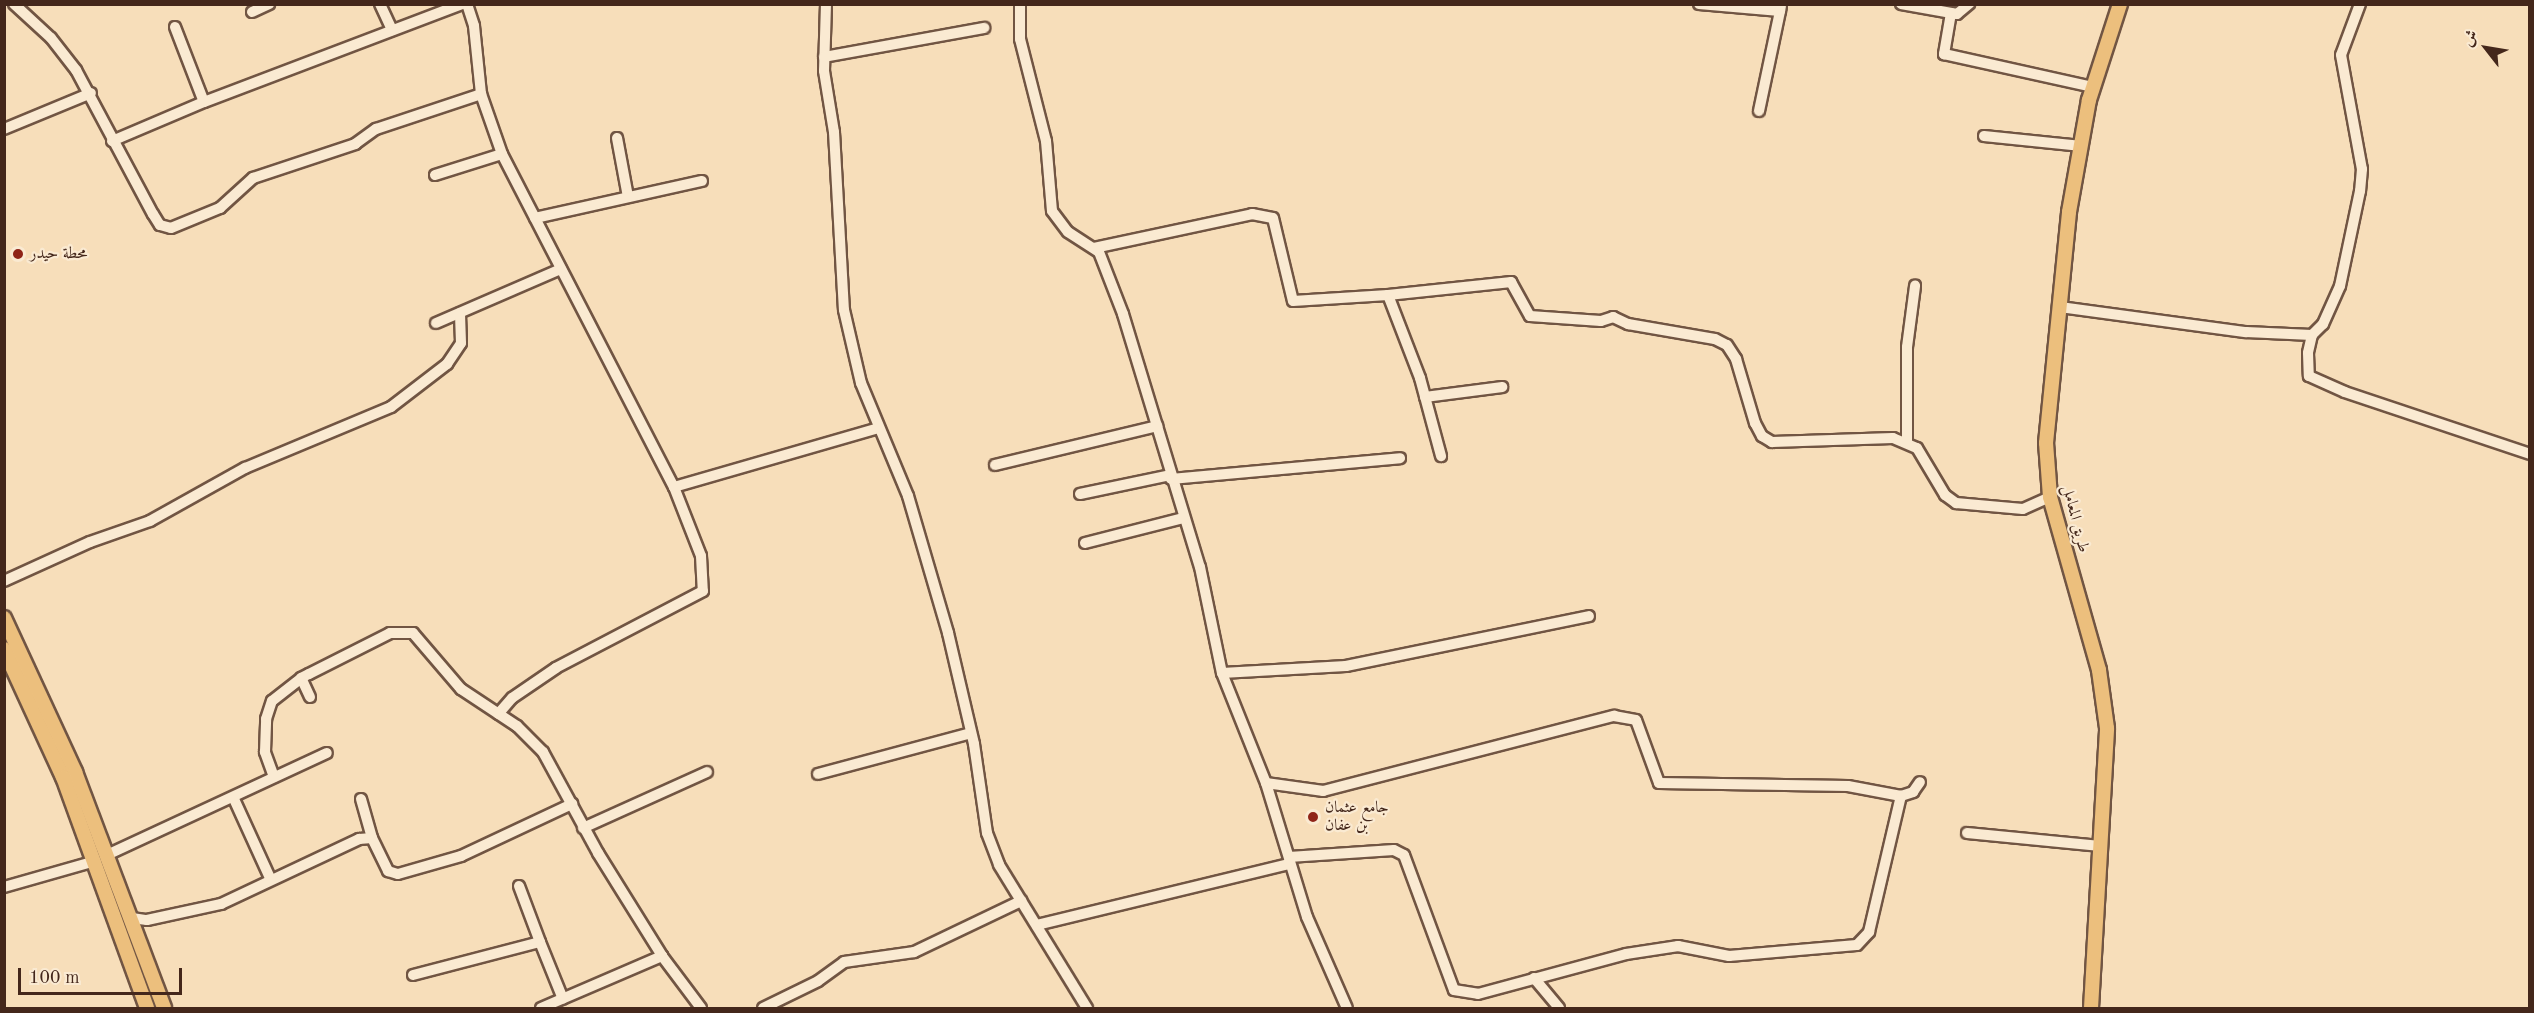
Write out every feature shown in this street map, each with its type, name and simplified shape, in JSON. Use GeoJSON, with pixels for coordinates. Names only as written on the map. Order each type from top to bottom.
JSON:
{"type":"FeatureCollection","features":[{"type":"Feature","properties":{"kind":"main road","name":"طريق المعامل"},"geometry":{"type":"LineString","coordinates":[[2091,1008],[2107,728],[2102,693],[2083,608],[2050,497],[2046,443],[2060,307],[2081,146],[2093,87],[2120,4]]}},
{"type":"Feature","properties":{"kind":"main road"},"geometry":{"type":"LineString","coordinates":[[4,618],[54,721],[109,854],[164,1008]]}},
{"type":"Feature","properties":{"kind":"main road"},"geometry":{"type":"LineString","coordinates":[[4,649],[45,735],[95,861],[147,1008]]}},
{"type":"Feature","properties":{"kind":"main road"},"geometry":{"type":"LineString","coordinates":[[134,970],[150,966]]}},
{"type":"Feature","properties":{"kind":"street"},"geometry":{"type":"LineString","coordinates":[[14,4],[61,49],[91,93],[112,141],[160,225],[171,228],[220,208],[253,178],[355,144],[376,129],[481,94]]}},
{"type":"Feature","properties":{"kind":"street"},"geometry":{"type":"LineString","coordinates":[[252,12],[269,4]]}},
{"type":"Feature","properties":{"kind":"street"},"geometry":{"type":"LineString","coordinates":[[380,4],[392,30]]}},
{"type":"Feature","properties":{"kind":"street"},"geometry":{"type":"LineString","coordinates":[[112,141],[204,102],[462,4]]}},
{"type":"Feature","properties":{"kind":"street"},"geometry":{"type":"LineString","coordinates":[[467,4],[474,26],[481,94],[502,154],[675,487],[701,555],[703,591],[556,668],[512,698],[498,714]]}},
{"type":"Feature","properties":{"kind":"street"},"geometry":{"type":"LineString","coordinates":[[826,4],[825,57],[834,132],[844,310],[861,383],[908,496],[948,633],[971,734],[987,833],[999,865],[1087,1008]]}},
{"type":"Feature","properties":{"kind":"street"},"geometry":{"type":"LineString","coordinates":[[1020,4],[1020,39],[1046,141],[1052,211],[1059,224],[1094,248],[1123,314],[1170,477],[1200,567],[1221,673],[1266,783],[1307,917],[1347,1008]]}},
{"type":"Feature","properties":{"kind":"street"},"geometry":{"type":"LineString","coordinates":[[1699,4],[1780,8],[1759,111]]}},
{"type":"Feature","properties":{"kind":"street"},"geometry":{"type":"LineString","coordinates":[[1901,4],[1957,14],[1969,4]]}},
{"type":"Feature","properties":{"kind":"street"},"geometry":{"type":"LineString","coordinates":[[2360,4],[2341,55],[2362,169],[2360,191],[2340,286],[2323,324],[2312,335],[2308,353],[2309,376],[2345,392],[2529,454]]}},
{"type":"Feature","properties":{"kind":"street"},"geometry":{"type":"LineString","coordinates":[[1951,13],[1944,54],[2093,87]]}},
{"type":"Feature","properties":{"kind":"street"},"geometry":{"type":"LineString","coordinates":[[175,27],[204,102]]}},
{"type":"Feature","properties":{"kind":"street"},"geometry":{"type":"LineString","coordinates":[[825,57],[984,28]]}},
{"type":"Feature","properties":{"kind":"street"},"geometry":{"type":"LineString","coordinates":[[4,129],[91,93]]}},
{"type":"Feature","properties":{"kind":"street"},"geometry":{"type":"LineString","coordinates":[[1984,136],[2081,146]]}},
{"type":"Feature","properties":{"kind":"street"},"geometry":{"type":"LineString","coordinates":[[617,138],[628,197]]}},
{"type":"Feature","properties":{"kind":"street"},"geometry":{"type":"LineString","coordinates":[[435,175],[502,154]]}},
{"type":"Feature","properties":{"kind":"street"},"geometry":{"type":"LineString","coordinates":[[535,218],[702,181]]}},
{"type":"Feature","properties":{"kind":"street"},"geometry":{"type":"LineString","coordinates":[[1094,248],[1252,214],[1273,218],[1293,301],[1388,295],[1511,282],[1530,316],[1601,321],[1613,317],[1628,324],[1702,335],[1727,345],[1736,359],[1755,423],[1762,436],[1772,442],[1907,441],[1917,448],[1945,495],[1956,503],[2023,509],[2050,497]]}},
{"type":"Feature","properties":{"kind":"street"},"geometry":{"type":"LineString","coordinates":[[436,323],[561,269]]}},
{"type":"Feature","properties":{"kind":"street"},"geometry":{"type":"LineString","coordinates":[[1907,441],[1907,347],[1915,286]]}},
{"type":"Feature","properties":{"kind":"street"},"geometry":{"type":"LineString","coordinates":[[1388,295],[1425,397],[1441,456]]}},
{"type":"Feature","properties":{"kind":"street"},"geometry":{"type":"LineString","coordinates":[[2060,307],[2247,332],[2312,335]]}},
{"type":"Feature","properties":{"kind":"street"},"geometry":{"type":"LineString","coordinates":[[4,581],[90,543],[150,521],[245,468],[390,407],[447,364],[461,343],[460,313]]}},
{"type":"Feature","properties":{"kind":"street"},"geometry":{"type":"LineString","coordinates":[[1425,397],[1502,387]]}},
{"type":"Feature","properties":{"kind":"street"},"geometry":{"type":"LineString","coordinates":[[995,465],[1157,426]]}},
{"type":"Feature","properties":{"kind":"street"},"geometry":{"type":"LineString","coordinates":[[675,487],[879,428]]}},
{"type":"Feature","properties":{"kind":"street"},"geometry":{"type":"LineString","coordinates":[[1080,494],[1170,477],[1400,458]]}},
{"type":"Feature","properties":{"kind":"street"},"geometry":{"type":"LineString","coordinates":[[1085,543],[1183,518]]}},
{"type":"Feature","properties":{"kind":"street"},"geometry":{"type":"LineString","coordinates":[[1221,673],[1346,666],[1589,616]]}},
{"type":"Feature","properties":{"kind":"street"},"geometry":{"type":"LineString","coordinates":[[274,777],[265,752],[266,719],[272,701],[301,678],[371,641],[407,630],[460,689],[523,731],[543,752],[583,828],[662,956],[701,1008]]}},
{"type":"Feature","properties":{"kind":"street"},"geometry":{"type":"LineString","coordinates":[[301,678],[310,697]]}},
{"type":"Feature","properties":{"kind":"street"},"geometry":{"type":"LineString","coordinates":[[1266,783],[1323,791],[1614,716],[1636,720],[1659,783],[1848,786],[1901,795],[1913,792],[1920,782]]}},
{"type":"Feature","properties":{"kind":"street"},"geometry":{"type":"LineString","coordinates":[[818,774],[971,734]]}},
{"type":"Feature","properties":{"kind":"street"},"geometry":{"type":"LineString","coordinates":[[109,854],[234,799],[274,777],[327,753]]}},
{"type":"Feature","properties":{"kind":"street"},"geometry":{"type":"LineString","coordinates":[[583,828],[706,772]]}},
{"type":"Feature","properties":{"kind":"street"},"geometry":{"type":"LineString","coordinates":[[1037,925],[1290,860],[1394,850],[1404,855],[1454,990],[1478,994],[1626,954],[1678,946],[1729,956],[1857,945],[1869,932],[1901,795]]}},
{"type":"Feature","properties":{"kind":"street"},"geometry":{"type":"LineString","coordinates":[[234,799],[270,878]]}},
{"type":"Feature","properties":{"kind":"street"},"geometry":{"type":"LineString","coordinates":[[361,799],[372,838],[388,871],[398,874],[460,856],[572,804]]}},
{"type":"Feature","properties":{"kind":"street"},"geometry":{"type":"LineString","coordinates":[[1967,833],[2100,846]]}},
{"type":"Feature","properties":{"kind":"street"},"geometry":{"type":"LineString","coordinates":[[132,918],[147,920],[205,909],[359,839],[372,838]]}},
{"type":"Feature","properties":{"kind":"street"},"geometry":{"type":"LineString","coordinates":[[4,886],[95,861]]}},
{"type":"Feature","properties":{"kind":"street"},"geometry":{"type":"LineString","coordinates":[[519,886],[563,999]]}},
{"type":"Feature","properties":{"kind":"street"},"geometry":{"type":"LineString","coordinates":[[763,1008],[818,981],[844,962],[914,952],[1021,901]]}},
{"type":"Feature","properties":{"kind":"street"},"geometry":{"type":"LineString","coordinates":[[413,975],[540,942]]}},
{"type":"Feature","properties":{"kind":"street"},"geometry":{"type":"LineString","coordinates":[[541,1008],[662,956]]}},
{"type":"Feature","properties":{"kind":"street"},"geometry":{"type":"LineString","coordinates":[[1534,978],[1559,1008]]}},
{"type":"Feature","properties":{"kind":"place","name":"محطة حيدر"},"geometry":{"type":"Point","coordinates":[18,254]}},
{"type":"Feature","properties":{"kind":"place","name":"جامع عثمان بن عفان"},"geometry":{"type":"Point","coordinates":[1313,817]}}]}
